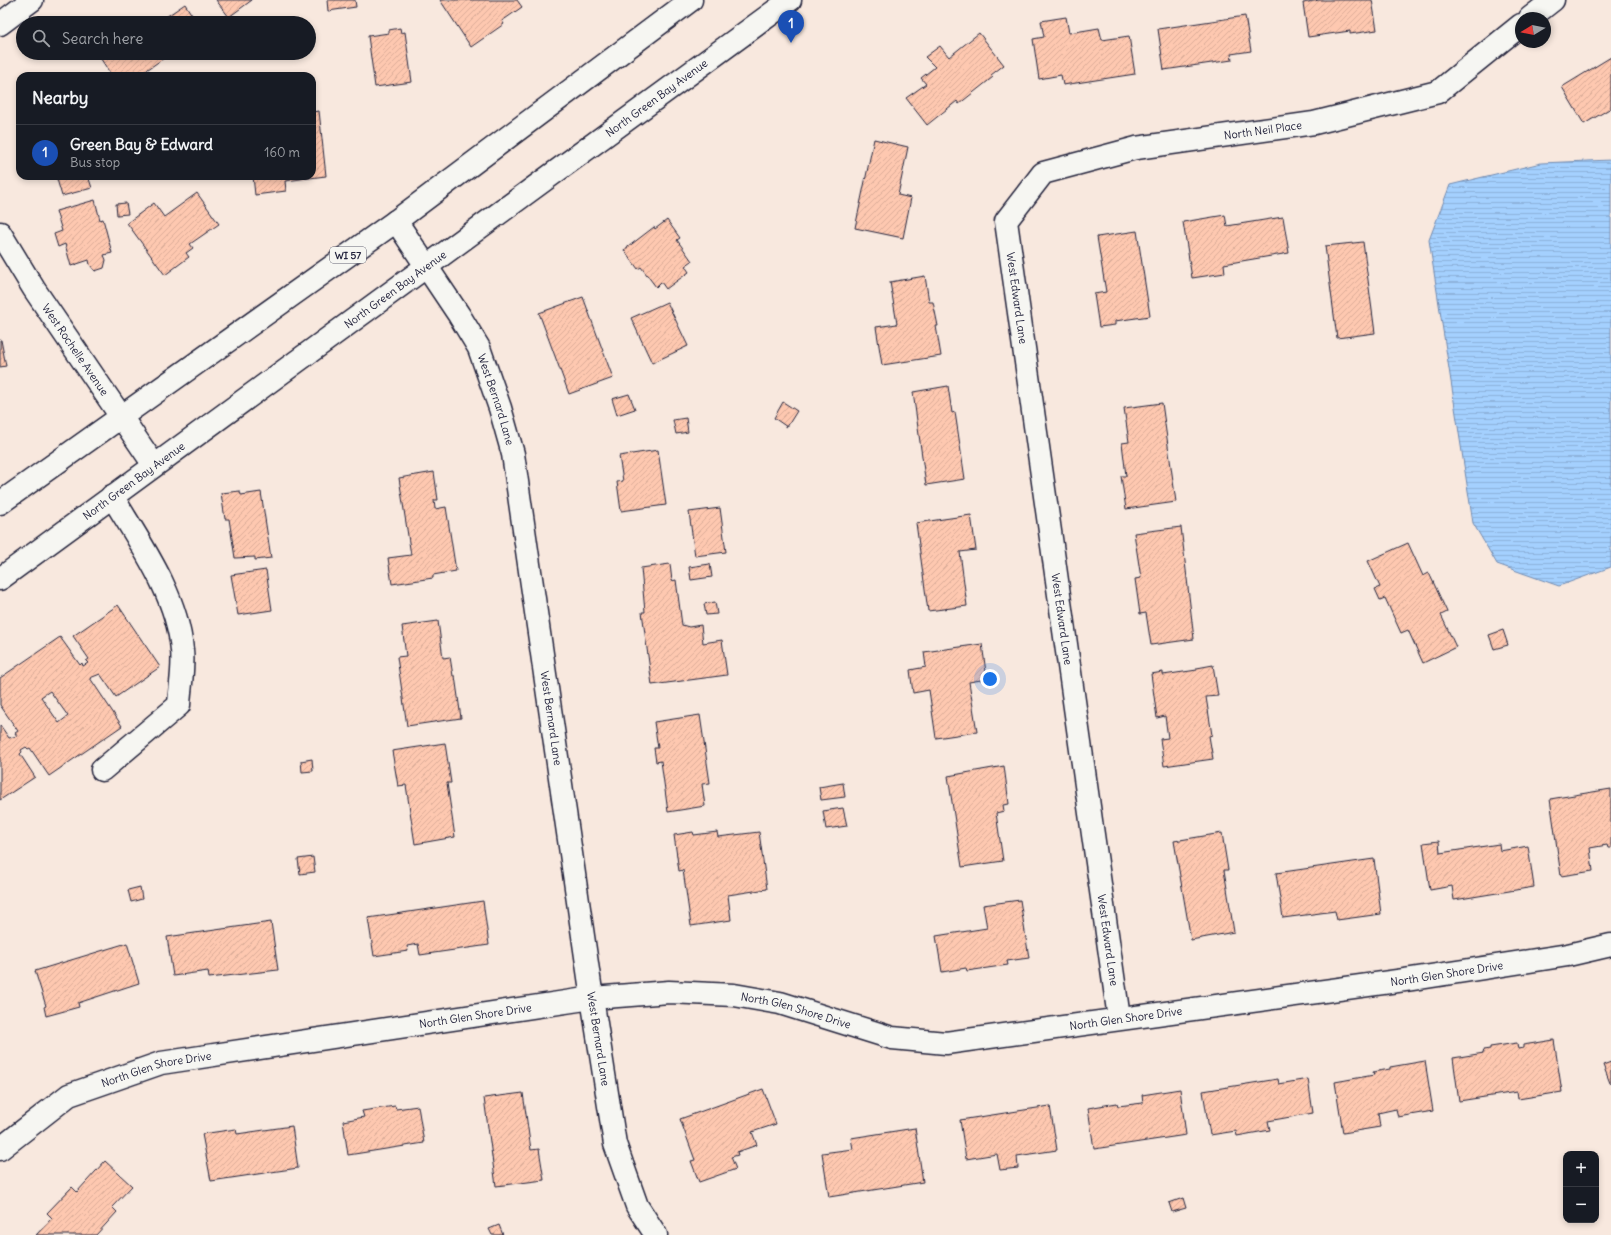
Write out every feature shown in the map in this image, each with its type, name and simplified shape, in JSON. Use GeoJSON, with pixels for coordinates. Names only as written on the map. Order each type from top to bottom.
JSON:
{"type":"FeatureCollection","features":[{"type":"Feature","properties":{"kind":"street"},"geometry":{"type":"LineString","coordinates":[[0,24],[32,0]]}},
{"type":"Feature","properties":{"kind":"street","name":"WI 57"},"geometry":{"type":"LineString","coordinates":[[0,503],[396,220],[691,0]]}},
{"type":"Feature","properties":{"kind":"street","name":"North Green Bay Avenue"},"geometry":{"type":"LineString","coordinates":[[0,579],[790,0]]}},
{"type":"Feature","properties":{"kind":"street"},"geometry":{"type":"LineString","coordinates":[[1538,12],[1553,0]]}},
{"type":"Feature","properties":{"kind":"street","name":"North Neil Place"},"geometry":{"type":"LineString","coordinates":[[1006,221],[1043,173],[1136,148],[1314,123],[1438,92],[1515,30]]}},
{"type":"Feature","properties":{"kind":"street","name":"West Bernard Lane"},"geometry":{"type":"LineString","coordinates":[[396,220],[479,348],[500,408],[513,454],[592,998],[615,1144],[637,1206],[656,1235]]}},
{"type":"Feature","properties":{"kind":"street","name":"West Edward Lane"},"geometry":{"type":"LineString","coordinates":[[1006,221],[1119,1018]]}},
{"type":"Feature","properties":{"kind":"street","name":"West Rochelle Avenue"},"geometry":{"type":"LineString","coordinates":[[0,233],[34,289],[154,465]]}},
{"type":"Feature","properties":{"kind":"street"},"geometry":{"type":"LineString","coordinates":[[102,770],[179,704],[182,650],[175,616],[159,577],[112,496]]}},
{"type":"Feature","properties":{"kind":"street","name":"North Glen Shore Drive"},"geometry":{"type":"LineString","coordinates":[[0,1149],[70,1095],[161,1063],[592,998],[670,992],[734,995],[780,1003],[892,1038],[946,1043],[1119,1018],[1412,979],[1568,955],[1611,945]]}},
{"type":"Feature","properties":{"kind":"water"},"geometry":{"type":"Polygon","coordinates":[[[1611,160],[1611,567],[1559,586],[1497,564],[1473,523],[1429,240],[1450,185],[1541,163],[1611,160]]]}},
{"type":"Feature","properties":{"kind":"building"},"geometry":{"type":"Polygon","coordinates":[[[216,0],[252,0],[230,16],[228,16],[216,0]]]}},
{"type":"Feature","properties":{"kind":"building"},"geometry":{"type":"Polygon","coordinates":[[[327,0],[355,0],[356,7],[328,11],[327,0]]]}},
{"type":"Feature","properties":{"kind":"building"},"geometry":{"type":"Polygon","coordinates":[[[440,0],[517,0],[522,7],[502,21],[504,24],[471,47],[440,0]]]}},
{"type":"Feature","properties":{"kind":"building"},"geometry":{"type":"Polygon","coordinates":[[[1319,0],[1372,0],[1377,30],[1350,34],[1350,31],[1308,37],[1303,3],[1319,0]]]}},
{"type":"Feature","properties":{"kind":"building"},"geometry":{"type":"Polygon","coordinates":[[[185,4],[193,16],[167,16],[185,4]]]}},
{"type":"Feature","properties":{"kind":"building"},"geometry":{"type":"Polygon","coordinates":[[[1245,16],[1251,51],[1231,54],[1232,60],[1164,70],[1158,29],[1245,16]]]}},
{"type":"Feature","properties":{"kind":"building"},"geometry":{"type":"Polygon","coordinates":[[[1066,17],[1069,33],[1099,28],[1102,40],[1129,36],[1135,74],[1063,85],[1061,75],[1039,79],[1033,39],[1044,37],[1041,21],[1066,17]]]}},
{"type":"Feature","properties":{"kind":"building"},"geometry":{"type":"Polygon","coordinates":[[[400,28],[401,33],[405,32],[412,82],[375,87],[368,36],[389,33],[389,30],[400,28]]]}},
{"type":"Feature","properties":{"kind":"building"},"geometry":{"type":"Polygon","coordinates":[[[979,33],[1004,65],[991,75],[993,77],[959,104],[957,101],[927,125],[906,98],[926,84],[921,78],[935,67],[925,57],[940,46],[949,57],[979,33]]]}},
{"type":"Feature","properties":{"kind":"building"},"geometry":{"type":"Polygon","coordinates":[[[1611,57],[1611,108],[1584,124],[1562,87],[1611,57]]]}},
{"type":"Feature","properties":{"kind":"building"},"geometry":{"type":"Polygon","coordinates":[[[102,60],[161,60],[144,72],[109,72],[102,60]]]}},
{"type":"Feature","properties":{"kind":"building"},"geometry":{"type":"Polygon","coordinates":[[[316,111],[319,111],[326,176],[316,177],[316,111]]]}},
{"type":"Feature","properties":{"kind":"building"},"geometry":{"type":"Polygon","coordinates":[[[874,139],[908,147],[898,195],[911,198],[903,238],[855,228],[874,139]]]}},
{"type":"Feature","properties":{"kind":"building"},"geometry":{"type":"Polygon","coordinates":[[[57,180],[89,180],[92,188],[62,196],[57,180]]]}},
{"type":"Feature","properties":{"kind":"building"},"geometry":{"type":"Polygon","coordinates":[[[253,180],[293,180],[285,181],[286,191],[255,195],[253,180]]]}},
{"type":"Feature","properties":{"kind":"building"},"geometry":{"type":"Polygon","coordinates":[[[197,193],[219,224],[190,244],[193,248],[186,253],[189,257],[165,275],[127,223],[154,203],[164,217],[197,193]]]}},
{"type":"Feature","properties":{"kind":"building"},"geometry":{"type":"Polygon","coordinates":[[[95,200],[100,220],[103,219],[112,253],[104,255],[106,260],[104,268],[95,271],[90,265],[89,260],[71,266],[65,244],[58,247],[54,234],[62,231],[56,211],[95,200]]]}},
{"type":"Feature","properties":{"kind":"building"},"geometry":{"type":"Polygon","coordinates":[[[126,203],[128,214],[117,215],[116,204],[126,203]]]}},
{"type":"Feature","properties":{"kind":"building"},"geometry":{"type":"Polygon","coordinates":[[[1225,215],[1227,226],[1283,217],[1289,253],[1224,264],[1225,273],[1192,278],[1183,222],[1225,215]]]}},
{"type":"Feature","properties":{"kind":"building"},"geometry":{"type":"Polygon","coordinates":[[[667,220],[680,238],[677,240],[692,261],[685,266],[689,272],[666,289],[661,282],[656,287],[641,267],[638,269],[624,250],[654,227],[655,229],[667,220]]]}},
{"type":"Feature","properties":{"kind":"building"},"geometry":{"type":"Polygon","coordinates":[[[1137,231],[1150,316],[1115,321],[1115,325],[1099,327],[1094,294],[1106,292],[1097,237],[1137,231]]]}},
{"type":"Feature","properties":{"kind":"building"},"geometry":{"type":"Polygon","coordinates":[[[1363,242],[1375,333],[1337,338],[1325,246],[1363,242]]]}},
{"type":"Feature","properties":{"kind":"building"},"geometry":{"type":"Polygon","coordinates":[[[925,276],[929,302],[933,302],[938,326],[936,326],[941,356],[882,365],[876,327],[897,324],[890,282],[925,276]]]}},
{"type":"Feature","properties":{"kind":"building"},"geometry":{"type":"Polygon","coordinates":[[[583,297],[613,378],[569,394],[539,313],[583,297]]]}},
{"type":"Feature","properties":{"kind":"building"},"geometry":{"type":"Polygon","coordinates":[[[667,302],[688,346],[652,363],[631,318],[667,302]]]}},
{"type":"Feature","properties":{"kind":"building"},"geometry":{"type":"Polygon","coordinates":[[[0,340],[6,366],[0,367],[0,340]]]}},
{"type":"Feature","properties":{"kind":"building"},"geometry":{"type":"Polygon","coordinates":[[[948,386],[952,413],[955,412],[965,479],[926,485],[913,392],[948,386]]]}},
{"type":"Feature","properties":{"kind":"building"},"geometry":{"type":"Polygon","coordinates":[[[629,394],[635,409],[617,415],[612,399],[629,394]]]}},
{"type":"Feature","properties":{"kind":"building"},"geometry":{"type":"Polygon","coordinates":[[[783,402],[797,411],[787,427],[774,418],[783,402]]]}},
{"type":"Feature","properties":{"kind":"building"},"geometry":{"type":"Polygon","coordinates":[[[1162,403],[1176,502],[1126,509],[1121,476],[1126,476],[1122,443],[1129,442],[1124,408],[1162,403]]]}},
{"type":"Feature","properties":{"kind":"building"},"geometry":{"type":"Polygon","coordinates":[[[686,418],[688,432],[676,434],[673,420],[686,418]]]}},
{"type":"Feature","properties":{"kind":"building"},"geometry":{"type":"Polygon","coordinates":[[[658,450],[666,505],[621,511],[617,482],[623,481],[619,456],[658,450]]]}},
{"type":"Feature","properties":{"kind":"building"},"geometry":{"type":"Polygon","coordinates":[[[434,472],[438,500],[434,500],[435,509],[446,507],[456,571],[433,575],[433,578],[392,584],[388,558],[411,555],[399,478],[434,472]]]}},
{"type":"Feature","properties":{"kind":"building"},"geometry":{"type":"Polygon","coordinates":[[[240,491],[241,495],[261,492],[271,558],[255,560],[255,557],[235,558],[229,519],[225,519],[221,493],[240,491]]]}},
{"type":"Feature","properties":{"kind":"building"},"geometry":{"type":"Polygon","coordinates":[[[720,508],[726,552],[695,556],[689,512],[720,508]]]}},
{"type":"Feature","properties":{"kind":"building"},"geometry":{"type":"Polygon","coordinates":[[[971,515],[976,550],[960,552],[967,606],[928,611],[916,523],[971,515]]]}},
{"type":"Feature","properties":{"kind":"building"},"geometry":{"type":"Polygon","coordinates":[[[1181,527],[1194,639],[1151,645],[1146,613],[1140,614],[1135,579],[1141,578],[1134,533],[1181,527]]]}},
{"type":"Feature","properties":{"kind":"building"},"geometry":{"type":"Polygon","coordinates":[[[1408,543],[1423,576],[1429,573],[1447,612],[1441,615],[1456,647],[1423,663],[1408,630],[1401,633],[1385,598],[1380,600],[1375,589],[1380,587],[1368,561],[1408,543]]]}},
{"type":"Feature","properties":{"kind":"building"},"geometry":{"type":"Polygon","coordinates":[[[670,564],[672,581],[676,580],[682,625],[689,627],[701,625],[703,643],[722,640],[727,675],[652,685],[642,612],[645,612],[641,568],[670,564]]]}},
{"type":"Feature","properties":{"kind":"building"},"geometry":{"type":"Polygon","coordinates":[[[710,564],[712,577],[691,580],[689,567],[710,564]]]}},
{"type":"Feature","properties":{"kind":"building"},"geometry":{"type":"Polygon","coordinates":[[[266,570],[272,610],[238,615],[231,575],[266,570]]]}},
{"type":"Feature","properties":{"kind":"building"},"geometry":{"type":"Polygon","coordinates":[[[715,602],[717,614],[706,615],[704,604],[715,602]]]}},
{"type":"Feature","properties":{"kind":"building"},"geometry":{"type":"Polygon","coordinates":[[[118,605],[160,667],[116,697],[100,674],[90,678],[122,726],[49,776],[30,748],[28,749],[26,747],[21,750],[22,752],[20,754],[35,777],[0,800],[0,725],[9,738],[17,736],[15,733],[18,731],[0,705],[0,678],[60,637],[80,665],[82,663],[83,666],[88,663],[86,661],[89,659],[73,636],[118,605]],[[50,691],[41,697],[59,723],[68,716],[50,691]]]}},
{"type":"Feature","properties":{"kind":"building"},"geometry":{"type":"Polygon","coordinates":[[[438,621],[443,658],[450,657],[453,676],[455,676],[461,718],[407,726],[397,657],[406,656],[402,626],[438,621]]]}},
{"type":"Feature","properties":{"kind":"building"},"geometry":{"type":"Polygon","coordinates":[[[1503,630],[1508,645],[1494,649],[1489,635],[1503,630]]]}},
{"type":"Feature","properties":{"kind":"building"},"geometry":{"type":"Polygon","coordinates":[[[982,644],[987,679],[969,682],[977,732],[936,738],[929,690],[913,693],[910,670],[926,667],[924,652],[982,644]]]}},
{"type":"Feature","properties":{"kind":"building"},"geometry":{"type":"Polygon","coordinates":[[[1213,665],[1218,696],[1206,697],[1212,735],[1209,736],[1213,759],[1164,766],[1160,739],[1168,738],[1165,716],[1157,718],[1151,674],[1163,672],[1163,675],[1197,670],[1197,668],[1213,665]]]}},
{"type":"Feature","properties":{"kind":"building"},"geometry":{"type":"Polygon","coordinates":[[[700,715],[710,783],[702,784],[705,806],[668,812],[661,761],[656,762],[654,748],[658,748],[654,722],[700,715]]]}},
{"type":"Feature","properties":{"kind":"building"},"geometry":{"type":"Polygon","coordinates":[[[445,743],[451,783],[447,783],[455,837],[415,844],[406,785],[398,786],[392,751],[445,743]]]}},
{"type":"Feature","properties":{"kind":"building"},"geometry":{"type":"Polygon","coordinates":[[[312,759],[313,771],[302,772],[301,761],[312,759]]]}},
{"type":"Feature","properties":{"kind":"building"},"geometry":{"type":"Polygon","coordinates":[[[1004,766],[1009,804],[1003,805],[1004,811],[996,813],[1003,861],[962,867],[948,776],[1004,766]]]}},
{"type":"Feature","properties":{"kind":"building"},"geometry":{"type":"Polygon","coordinates":[[[843,783],[845,797],[821,800],[819,787],[843,783]]]}},
{"type":"Feature","properties":{"kind":"building"},"geometry":{"type":"Polygon","coordinates":[[[1611,789],[1611,848],[1608,848],[1607,845],[1590,848],[1593,871],[1561,876],[1550,799],[1611,789]]]}},
{"type":"Feature","properties":{"kind":"building"},"geometry":{"type":"Polygon","coordinates":[[[843,808],[847,826],[826,829],[823,811],[843,808]]]}},
{"type":"Feature","properties":{"kind":"building"},"geometry":{"type":"Polygon","coordinates":[[[693,832],[694,835],[717,832],[718,837],[759,832],[767,889],[728,895],[731,920],[691,926],[683,870],[679,871],[674,835],[693,832]]]}},
{"type":"Feature","properties":{"kind":"building"},"geometry":{"type":"Polygon","coordinates":[[[1222,833],[1228,870],[1224,870],[1234,932],[1191,940],[1174,841],[1222,833]]]}},
{"type":"Feature","properties":{"kind":"building"},"geometry":{"type":"Polygon","coordinates":[[[1439,841],[1440,853],[1499,844],[1500,851],[1528,846],[1534,887],[1454,900],[1452,886],[1430,890],[1423,843],[1439,841]]]}},
{"type":"Feature","properties":{"kind":"building"},"geometry":{"type":"Polygon","coordinates":[[[313,857],[315,872],[300,874],[298,859],[313,857]]]}},
{"type":"Feature","properties":{"kind":"building"},"geometry":{"type":"Polygon","coordinates":[[[1374,859],[1381,914],[1337,920],[1335,911],[1283,918],[1276,873],[1374,859]]]}},
{"type":"Feature","properties":{"kind":"building"},"geometry":{"type":"Polygon","coordinates":[[[140,887],[142,899],[131,902],[128,890],[140,887]]]}},
{"type":"Feature","properties":{"kind":"building"},"geometry":{"type":"Polygon","coordinates":[[[1020,900],[1029,958],[1007,961],[1008,965],[967,971],[966,968],[942,972],[936,936],[987,928],[983,905],[1020,900]]]}},
{"type":"Feature","properties":{"kind":"building"},"geometry":{"type":"Polygon","coordinates":[[[483,901],[489,945],[420,955],[418,944],[407,946],[408,951],[374,956],[368,918],[483,901]]]}},
{"type":"Feature","properties":{"kind":"building"},"geometry":{"type":"Polygon","coordinates":[[[271,922],[278,970],[209,978],[208,971],[173,976],[167,937],[271,922]]]}},
{"type":"Feature","properties":{"kind":"building"},"geometry":{"type":"Polygon","coordinates":[[[127,943],[139,983],[78,1003],[79,1007],[46,1016],[44,1007],[46,1006],[35,971],[127,943]]]}},
{"type":"Feature","properties":{"kind":"building"},"geometry":{"type":"Polygon","coordinates":[[[1554,1040],[1562,1092],[1518,1099],[1517,1092],[1459,1101],[1453,1058],[1484,1053],[1483,1050],[1490,1049],[1490,1047],[1517,1043],[1518,1049],[1523,1048],[1523,1045],[1554,1040]]]}},
{"type":"Feature","properties":{"kind":"building"},"geometry":{"type":"Polygon","coordinates":[[[1425,1061],[1433,1111],[1398,1117],[1396,1109],[1378,1113],[1380,1127],[1343,1133],[1335,1082],[1374,1075],[1373,1072],[1390,1069],[1390,1067],[1425,1061]]]}},
{"type":"Feature","properties":{"kind":"building"},"geometry":{"type":"Polygon","coordinates":[[[1611,1062],[1611,1082],[1610,1083],[1603,1065],[1611,1062]]]}},
{"type":"Feature","properties":{"kind":"building"},"geometry":{"type":"Polygon","coordinates":[[[1278,1079],[1279,1084],[1308,1079],[1313,1113],[1268,1121],[1270,1130],[1237,1136],[1236,1131],[1210,1135],[1203,1091],[1278,1079]]]}},
{"type":"Feature","properties":{"kind":"building"},"geometry":{"type":"Polygon","coordinates":[[[763,1089],[776,1124],[752,1132],[757,1145],[737,1152],[738,1155],[731,1157],[736,1169],[699,1182],[691,1161],[695,1160],[680,1119],[763,1089]]]}},
{"type":"Feature","properties":{"kind":"building"},"geometry":{"type":"Polygon","coordinates":[[[1180,1089],[1186,1135],[1094,1149],[1088,1108],[1117,1103],[1118,1106],[1143,1103],[1142,1095],[1180,1089]]]}},
{"type":"Feature","properties":{"kind":"building"},"geometry":{"type":"Polygon","coordinates":[[[523,1093],[531,1150],[539,1149],[544,1180],[496,1186],[484,1098],[523,1093]]]}},
{"type":"Feature","properties":{"kind":"building"},"geometry":{"type":"Polygon","coordinates":[[[395,1106],[396,1109],[418,1106],[424,1143],[348,1155],[343,1121],[364,1117],[362,1111],[395,1106]]]}},
{"type":"Feature","properties":{"kind":"building"},"geometry":{"type":"Polygon","coordinates":[[[1050,1106],[1057,1150],[1017,1156],[1018,1168],[1000,1170],[997,1154],[966,1159],[960,1120],[1050,1106]]]}},
{"type":"Feature","properties":{"kind":"building"},"geometry":{"type":"Polygon","coordinates":[[[292,1126],[298,1168],[211,1181],[202,1134],[236,1129],[237,1134],[292,1126]]]}},
{"type":"Feature","properties":{"kind":"building"},"geometry":{"type":"Polygon","coordinates":[[[915,1128],[923,1182],[829,1197],[822,1153],[853,1149],[851,1138],[915,1128]]]}},
{"type":"Feature","properties":{"kind":"building"},"geometry":{"type":"Polygon","coordinates":[[[105,1161],[132,1186],[112,1207],[117,1212],[96,1235],[36,1235],[52,1218],[47,1213],[72,1187],[77,1192],[105,1161]]]}},
{"type":"Feature","properties":{"kind":"building"},"geometry":{"type":"Polygon","coordinates":[[[1183,1198],[1186,1208],[1172,1212],[1169,1203],[1183,1198]]]}},
{"type":"Feature","properties":{"kind":"building"},"geometry":{"type":"Polygon","coordinates":[[[499,1225],[503,1235],[492,1235],[489,1229],[499,1225]]]}},
{"type":"Feature","properties":{"kind":"place","name":"Green Bay & Edward"},"geometry":{"type":"Point","coordinates":[791,43]}}]}
